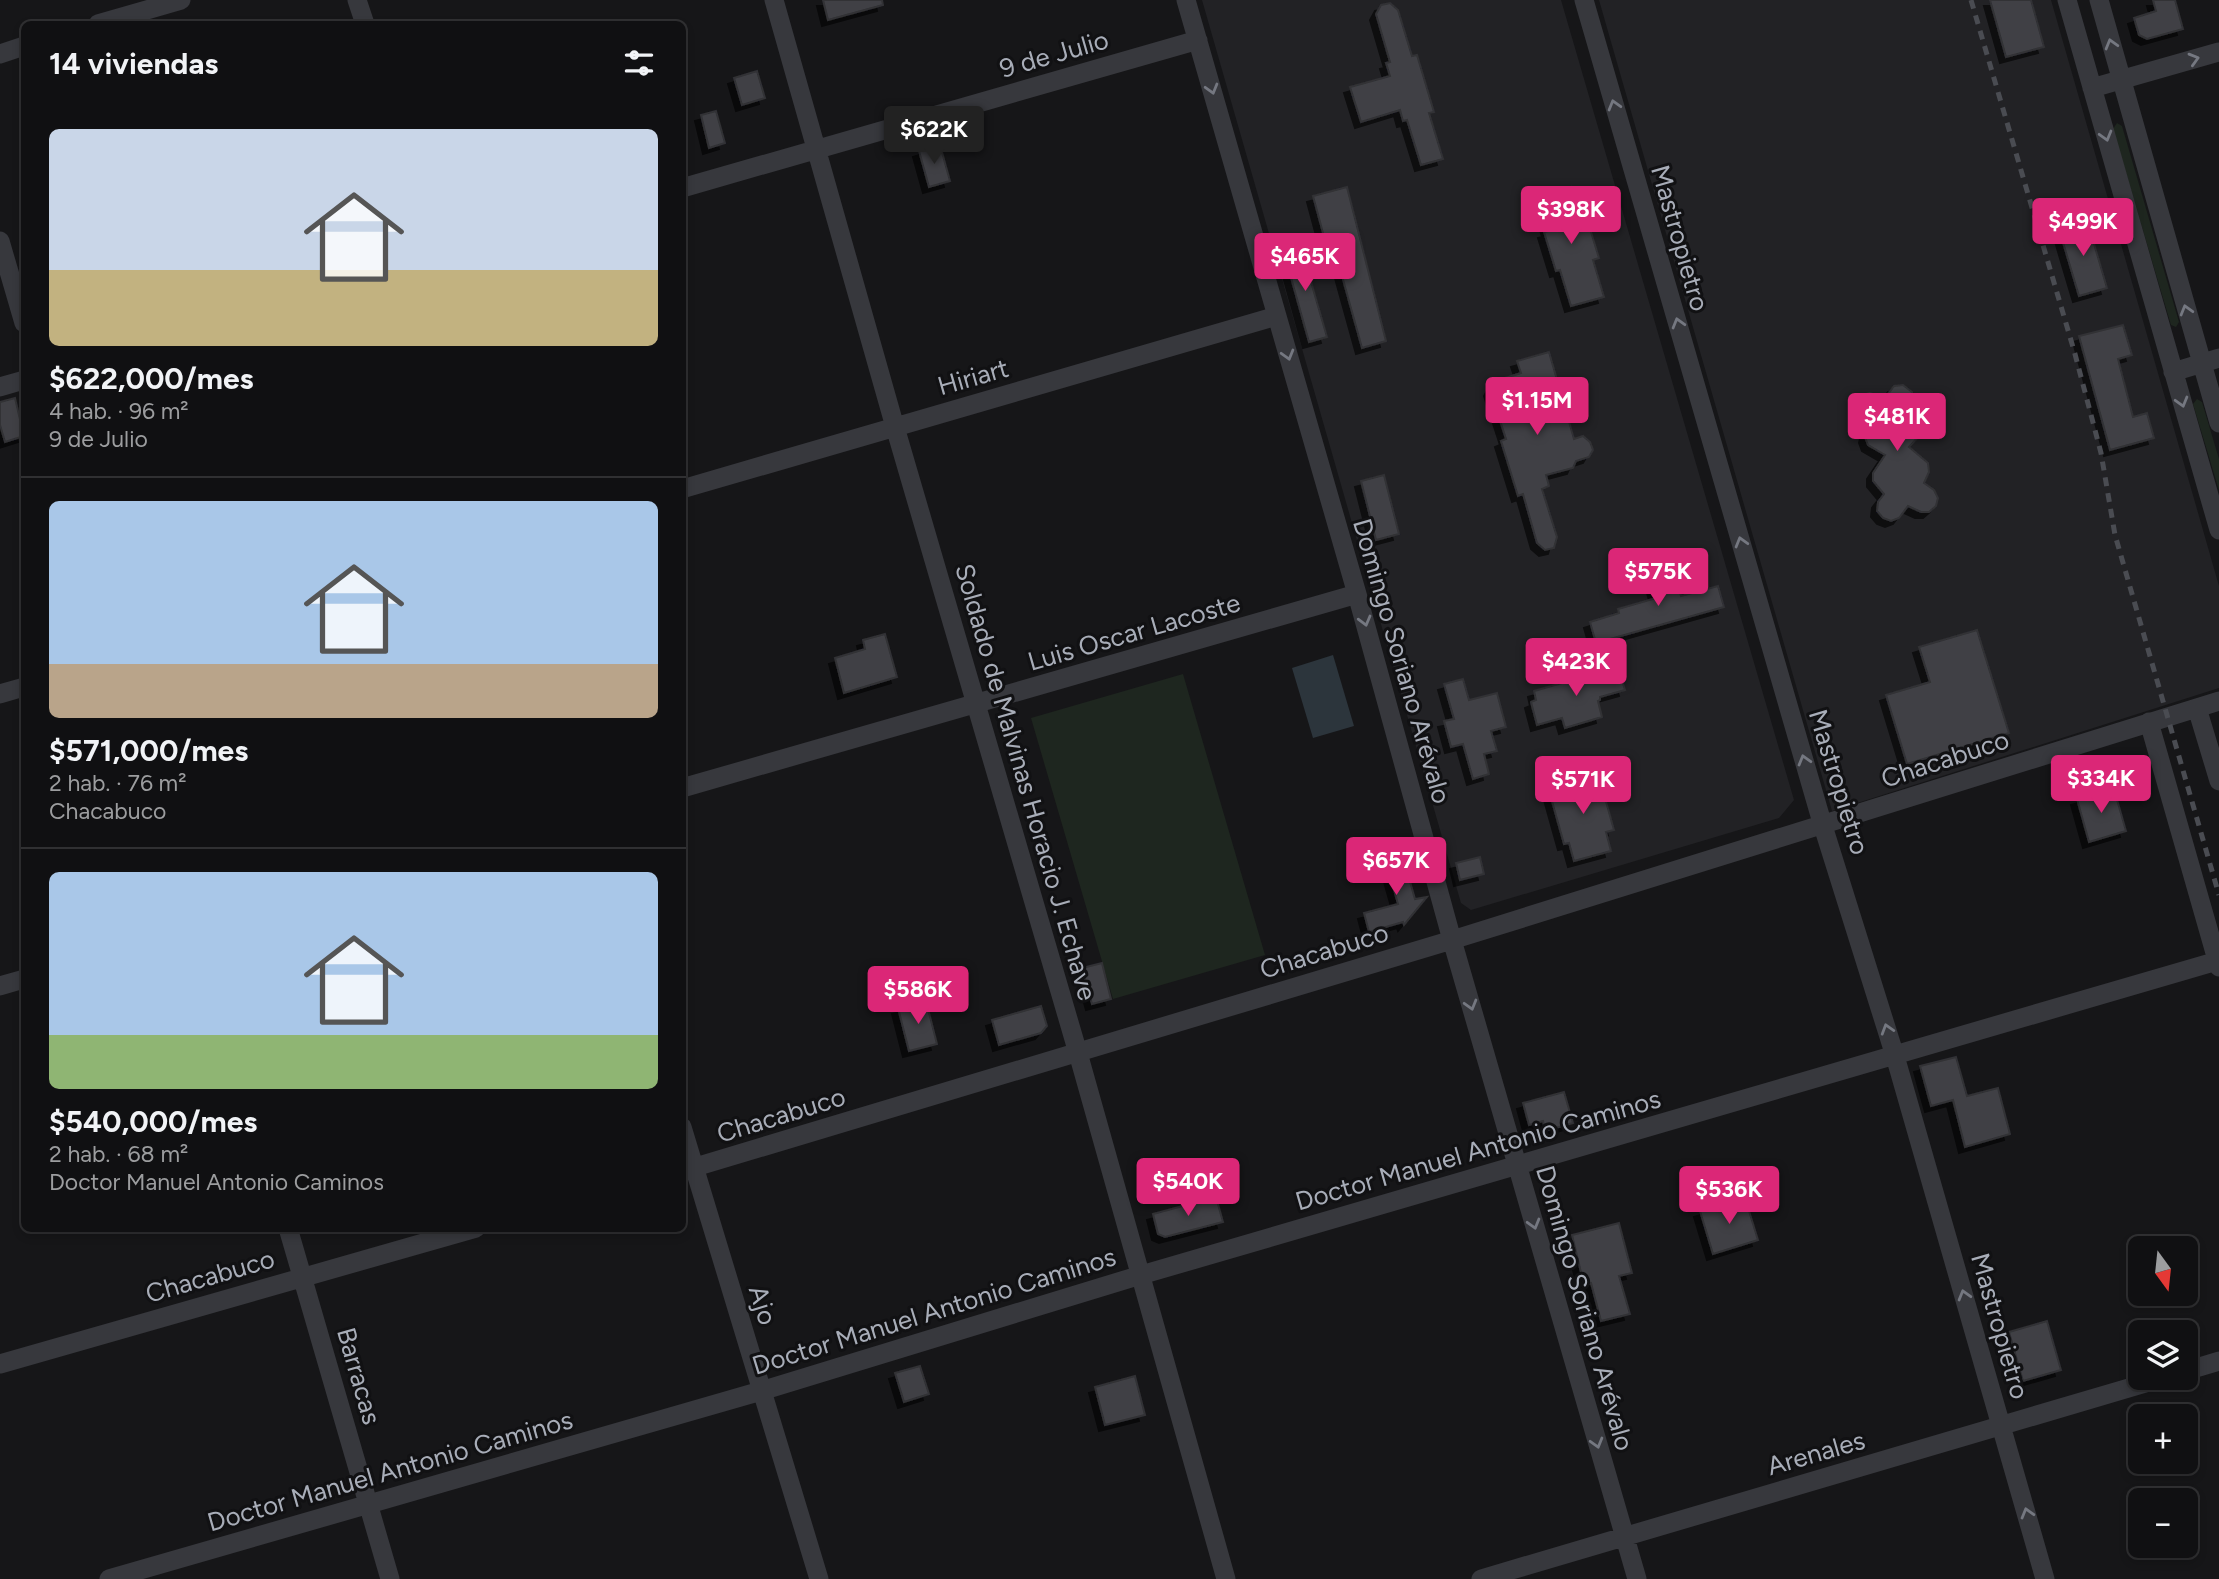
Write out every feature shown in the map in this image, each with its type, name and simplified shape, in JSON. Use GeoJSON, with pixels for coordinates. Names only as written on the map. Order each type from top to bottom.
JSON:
{"type":"FeatureCollection","features":[{"type":"Feature","properties":{"kind":"street"},"geometry":{"type":"LineString","coordinates":[[109,21],[181,0]]}},
{"type":"Feature","properties":{"kind":"street"},"geometry":{"type":"LineString","coordinates":[[358,0],[364,21]]}},
{"type":"Feature","properties":{"kind":"street","name":"Soldado de Malvinas Horacio J. Echave"},"geometry":{"type":"LineString","coordinates":[[774,0],[895,427],[1078,1053],[1226,1579]]}},
{"type":"Feature","properties":{"kind":"street","name":"Domingo Soriano Arévalo"},"geometry":{"type":"LineString","coordinates":[[1186,0],[1357,594],[1452,940],[1637,1579]]}},
{"type":"Feature","properties":{"kind":"street","name":"Mastropietro"},"geometry":{"type":"LineString","coordinates":[[1584,0],[1823,826],[1895,1056],[2045,1579]]}},
{"type":"Feature","properties":{"kind":"street"},"geometry":{"type":"LineString","coordinates":[[2067,0],[2219,530]]}},
{"type":"Feature","properties":{"kind":"street"},"geometry":{"type":"LineString","coordinates":[[2099,0],[2121,80],[2210,361],[2219,423]]}},
{"type":"Feature","properties":{"kind":"street","name":"9 de Julio"},"geometry":{"type":"LineString","coordinates":[[686,187],[1198,40]]}},
{"type":"Feature","properties":{"kind":"street"},"geometry":{"type":"LineString","coordinates":[[0,54],[21,48]]}},
{"type":"Feature","properties":{"kind":"street"},"geometry":{"type":"LineString","coordinates":[[2092,88],[2219,52]]}},
{"type":"Feature","properties":{"kind":"street"},"geometry":{"type":"LineString","coordinates":[[0,241],[21,313]]}},
{"type":"Feature","properties":{"kind":"street","name":"Hiriart"},"geometry":{"type":"LineString","coordinates":[[686,488],[1277,316]]}},
{"type":"Feature","properties":{"kind":"street"},"geometry":{"type":"LineString","coordinates":[[2173,372],[2210,361]]}},
{"type":"Feature","properties":{"kind":"street"},"geometry":{"type":"LineString","coordinates":[[0,387],[21,381]]}},
{"type":"Feature","properties":{"kind":"street","name":"Luis Oscar Lacoste"},"geometry":{"type":"LineString","coordinates":[[686,787],[1357,594]]}},
{"type":"Feature","properties":{"kind":"street"},"geometry":{"type":"LineString","coordinates":[[0,694],[21,688]]}},
{"type":"Feature","properties":{"kind":"street","name":"Chacabuco"},"geometry":{"type":"LineString","coordinates":[[688,1170],[1452,940],[2219,701]]}},
{"type":"Feature","properties":{"kind":"street"},"geometry":{"type":"LineString","coordinates":[[2197,708],[2219,781]]}},
{"type":"Feature","properties":{"kind":"street"},"geometry":{"type":"LineString","coordinates":[[2149,722],[2218,964]]}},
{"type":"Feature","properties":{"kind":"street","name":"Doctor Manuel Antonio Caminos"},"geometry":{"type":"LineString","coordinates":[[109,1579],[761,1391],[1141,1275],[2218,964]]}},
{"type":"Feature","properties":{"kind":"street"},"geometry":{"type":"LineString","coordinates":[[0,986],[21,980]]}},
{"type":"Feature","properties":{"kind":"street","name":"Ajo"},"geometry":{"type":"LineString","coordinates":[[688,1170],[761,1391],[818,1579]]}},
{"type":"Feature","properties":{"kind":"street","name":"Barracas"},"geometry":{"type":"LineString","coordinates":[[289,1232],[390,1579]]}},
{"type":"Feature","properties":{"kind":"street","name":"Chacabuco"},"geometry":{"type":"LineString","coordinates":[[0,1364],[462,1232]]}},
{"type":"Feature","properties":{"kind":"street"},"geometry":{"type":"LineString","coordinates":[[2198,1367],[2219,1361]]}},
{"type":"Feature","properties":{"kind":"street","name":"Arenales"},"geometry":{"type":"LineString","coordinates":[[1481,1579],[2128,1389]]}},
{"type":"Feature","properties":{"kind":"shaded area"},"geometry":{"type":"Polygon","coordinates":[[[1202,0],[1561,0],[1794,800],[1779,818],[1471,910],[1461,903],[1202,0]]]}},
{"type":"Feature","properties":{"kind":"shaded area"},"geometry":{"type":"Polygon","coordinates":[[[1599,0],[2051,0],[2219,586],[2219,688],[1832,811],[1599,0]]]}},
{"type":"Feature","properties":{"kind":"shaded area"},"geometry":{"type":"Polygon","coordinates":[[[2117,123],[2122,126],[2179,322],[2176,327],[2171,325],[2113,129],[2117,123]]]}},
{"type":"Feature","properties":{"kind":"shaded area"},"geometry":{"type":"Polygon","coordinates":[[[2197,399],[2202,402],[2219,459],[2219,490],[2193,404],[2197,399]]]}},
{"type":"Feature","properties":{"kind":"shaded area"},"geometry":{"type":"Polygon","coordinates":[[[1333,655],[1354,726],[1313,738],[1292,668],[1333,655]]]}},
{"type":"Feature","properties":{"kind":"shaded area"},"geometry":{"type":"Polygon","coordinates":[[[1183,674],[1265,955],[1113,999],[1031,718],[1183,674]]]}},
{"type":"Feature","properties":{"kind":"building"},"geometry":{"type":"Polygon","coordinates":[[[823,0],[882,0],[883,5],[828,20],[823,0]]]}},
{"type":"Feature","properties":{"kind":"building"},"geometry":{"type":"Polygon","coordinates":[[[1990,0],[2031,0],[2044,47],[2006,57],[1990,0]]]}},
{"type":"Feature","properties":{"kind":"building"},"geometry":{"type":"Polygon","coordinates":[[[2153,0],[2175,0],[2183,29],[2147,39],[2139,35],[2134,18],[2156,11],[2153,0]]]}},
{"type":"Feature","properties":{"kind":"building"},"geometry":{"type":"Polygon","coordinates":[[[1390,3],[1398,10],[1412,56],[1417,55],[1434,112],[1429,113],[1443,159],[1421,165],[1407,120],[1403,121],[1400,110],[1361,122],[1350,87],[1390,76],[1386,63],[1390,62],[1376,14],[1381,5],[1390,3]]]}},
{"type":"Feature","properties":{"kind":"building"},"geometry":{"type":"Polygon","coordinates":[[[757,71],[765,98],[742,105],[734,78],[757,71]]]}},
{"type":"Feature","properties":{"kind":"building"},"geometry":{"type":"Polygon","coordinates":[[[716,111],[725,143],[709,148],[701,115],[716,111]]]}},
{"type":"Feature","properties":{"kind":"building"},"geometry":{"type":"Polygon","coordinates":[[[940,145],[950,181],[929,187],[919,151],[940,145]]]}},
{"type":"Feature","properties":{"kind":"building"},"geometry":{"type":"Polygon","coordinates":[[[1347,187],[1386,341],[1362,348],[1334,247],[1327,248],[1313,196],[1347,187]]]}},
{"type":"Feature","properties":{"kind":"building"},"geometry":{"type":"Polygon","coordinates":[[[1571,187],[1581,221],[1587,219],[1599,258],[1593,260],[1604,297],[1571,306],[1544,232],[1548,231],[1538,197],[1571,187]]]}},
{"type":"Feature","properties":{"kind":"building"},"geometry":{"type":"Polygon","coordinates":[[[2087,220],[2107,288],[2079,296],[2059,229],[2087,220]]]}},
{"type":"Feature","properties":{"kind":"building"},"geometry":{"type":"Polygon","coordinates":[[[1300,244],[1327,337],[1309,342],[1283,249],[1300,244]]]}},
{"type":"Feature","properties":{"kind":"building"},"geometry":{"type":"Polygon","coordinates":[[[2123,325],[2132,355],[2118,359],[2133,417],[2147,413],[2154,438],[2110,450],[2079,336],[2123,325]]]}},
{"type":"Feature","properties":{"kind":"building"},"geometry":{"type":"Polygon","coordinates":[[[1549,352],[1574,439],[1583,436],[1590,442],[1593,450],[1589,457],[1576,461],[1573,468],[1546,475],[1549,486],[1542,489],[1557,537],[1554,548],[1545,550],[1537,543],[1523,494],[1518,496],[1501,441],[1506,439],[1490,390],[1495,381],[1521,373],[1517,361],[1549,352]]]}},
{"type":"Feature","properties":{"kind":"building"},"geometry":{"type":"Polygon","coordinates":[[[1903,385],[1912,392],[1913,401],[1909,412],[1918,419],[1922,427],[1920,435],[1909,447],[1928,463],[1929,472],[1924,483],[1934,490],[1938,498],[1936,506],[1929,512],[1921,512],[1908,506],[1899,518],[1891,521],[1883,518],[1877,511],[1878,502],[1884,494],[1873,481],[1873,473],[1885,455],[1868,445],[1865,437],[1868,424],[1857,414],[1855,405],[1862,395],[1870,393],[1885,398],[1894,386],[1903,385]]]}},
{"type":"Feature","properties":{"kind":"building"},"geometry":{"type":"Polygon","coordinates":[[[15,398],[21,437],[5,442],[0,425],[0,402],[15,398]]]}},
{"type":"Feature","properties":{"kind":"building"},"geometry":{"type":"Polygon","coordinates":[[[1384,475],[1399,534],[1376,540],[1361,481],[1384,475]]]}},
{"type":"Feature","properties":{"kind":"building"},"geometry":{"type":"Polygon","coordinates":[[[1673,566],[1681,596],[1718,586],[1724,607],[1596,643],[1590,622],[1619,613],[1618,609],[1656,598],[1649,573],[1673,566]]]}},
{"type":"Feature","properties":{"kind":"building"},"geometry":{"type":"Polygon","coordinates":[[[1977,630],[2009,733],[1907,764],[1886,695],[1930,682],[1919,647],[1977,630]]]}},
{"type":"Feature","properties":{"kind":"building"},"geometry":{"type":"Polygon","coordinates":[[[885,634],[897,677],[844,693],[835,658],[865,649],[863,640],[885,634]]]}},
{"type":"Feature","properties":{"kind":"building"},"geometry":{"type":"Polygon","coordinates":[[[1618,667],[1625,690],[1600,697],[1598,701],[1602,717],[1565,728],[1562,718],[1537,725],[1531,702],[1536,700],[1534,691],[1618,667]]]}},
{"type":"Feature","properties":{"kind":"building"},"geometry":{"type":"Polygon","coordinates":[[[1463,679],[1469,700],[1497,693],[1506,727],[1491,731],[1497,751],[1484,754],[1489,774],[1473,779],[1463,744],[1451,747],[1444,721],[1454,719],[1444,684],[1463,679]]]}},
{"type":"Feature","properties":{"kind":"building"},"geometry":{"type":"Polygon","coordinates":[[[1598,773],[1614,830],[1606,832],[1611,851],[1574,861],[1569,843],[1564,844],[1548,787],[1598,773]]]}},
{"type":"Feature","properties":{"kind":"building"},"geometry":{"type":"Polygon","coordinates":[[[2114,789],[2126,831],[2089,842],[2077,799],[2114,789]]]}},
{"type":"Feature","properties":{"kind":"building"},"geometry":{"type":"Polygon","coordinates":[[[1401,850],[1415,899],[1427,897],[1404,925],[1403,922],[1369,932],[1364,913],[1398,904],[1384,855],[1401,850]]]}},
{"type":"Feature","properties":{"kind":"building"},"geometry":{"type":"Polygon","coordinates":[[[1480,857],[1484,874],[1460,880],[1456,863],[1480,857]]]}},
{"type":"Feature","properties":{"kind":"building"},"geometry":{"type":"Polygon","coordinates":[[[1102,963],[1111,999],[1092,1004],[1082,968],[1102,963]]]}},
{"type":"Feature","properties":{"kind":"building"},"geometry":{"type":"Polygon","coordinates":[[[926,1001],[937,1044],[909,1051],[898,1008],[926,1001]]]}},
{"type":"Feature","properties":{"kind":"building"},"geometry":{"type":"Polygon","coordinates":[[[1041,1006],[1047,1026],[1041,1033],[999,1045],[992,1020],[1041,1006]]]}},
{"type":"Feature","properties":{"kind":"building"},"geometry":{"type":"Polygon","coordinates":[[[1956,1057],[1967,1096],[1998,1088],[2010,1134],[1965,1147],[1953,1100],[1931,1106],[1920,1066],[1956,1057]]]}},
{"type":"Feature","properties":{"kind":"building"},"geometry":{"type":"Polygon","coordinates":[[[1564,1092],[1573,1123],[1545,1131],[1543,1121],[1529,1125],[1523,1103],[1564,1092]]]}},
{"type":"Feature","properties":{"kind":"building"},"geometry":{"type":"Polygon","coordinates":[[[1216,1197],[1223,1222],[1165,1237],[1158,1234],[1153,1214],[1216,1197]]]}},
{"type":"Feature","properties":{"kind":"building"},"geometry":{"type":"Polygon","coordinates":[[[1745,1198],[1758,1240],[1713,1254],[1700,1211],[1745,1198]]]}},
{"type":"Feature","properties":{"kind":"building"},"geometry":{"type":"Polygon","coordinates":[[[1619,1223],[1632,1273],[1619,1276],[1630,1314],[1601,1321],[1591,1283],[1584,1285],[1572,1235],[1619,1223]]]}},
{"type":"Feature","properties":{"kind":"building"},"geometry":{"type":"Polygon","coordinates":[[[2047,1321],[2061,1370],[2023,1381],[2009,1332],[2047,1321]]]}},
{"type":"Feature","properties":{"kind":"building"},"geometry":{"type":"Polygon","coordinates":[[[920,1366],[929,1394],[904,1402],[895,1373],[920,1366]]]}},
{"type":"Feature","properties":{"kind":"building"},"geometry":{"type":"Polygon","coordinates":[[[1135,1376],[1145,1415],[1105,1425],[1095,1387],[1135,1376]]]}},
{"type":"Feature","properties":{"kind":"railway"},"geometry":{"type":"LineString","coordinates":[[1971,0],[2075,354],[2101,453],[2115,535],[2219,895]]}}]}
